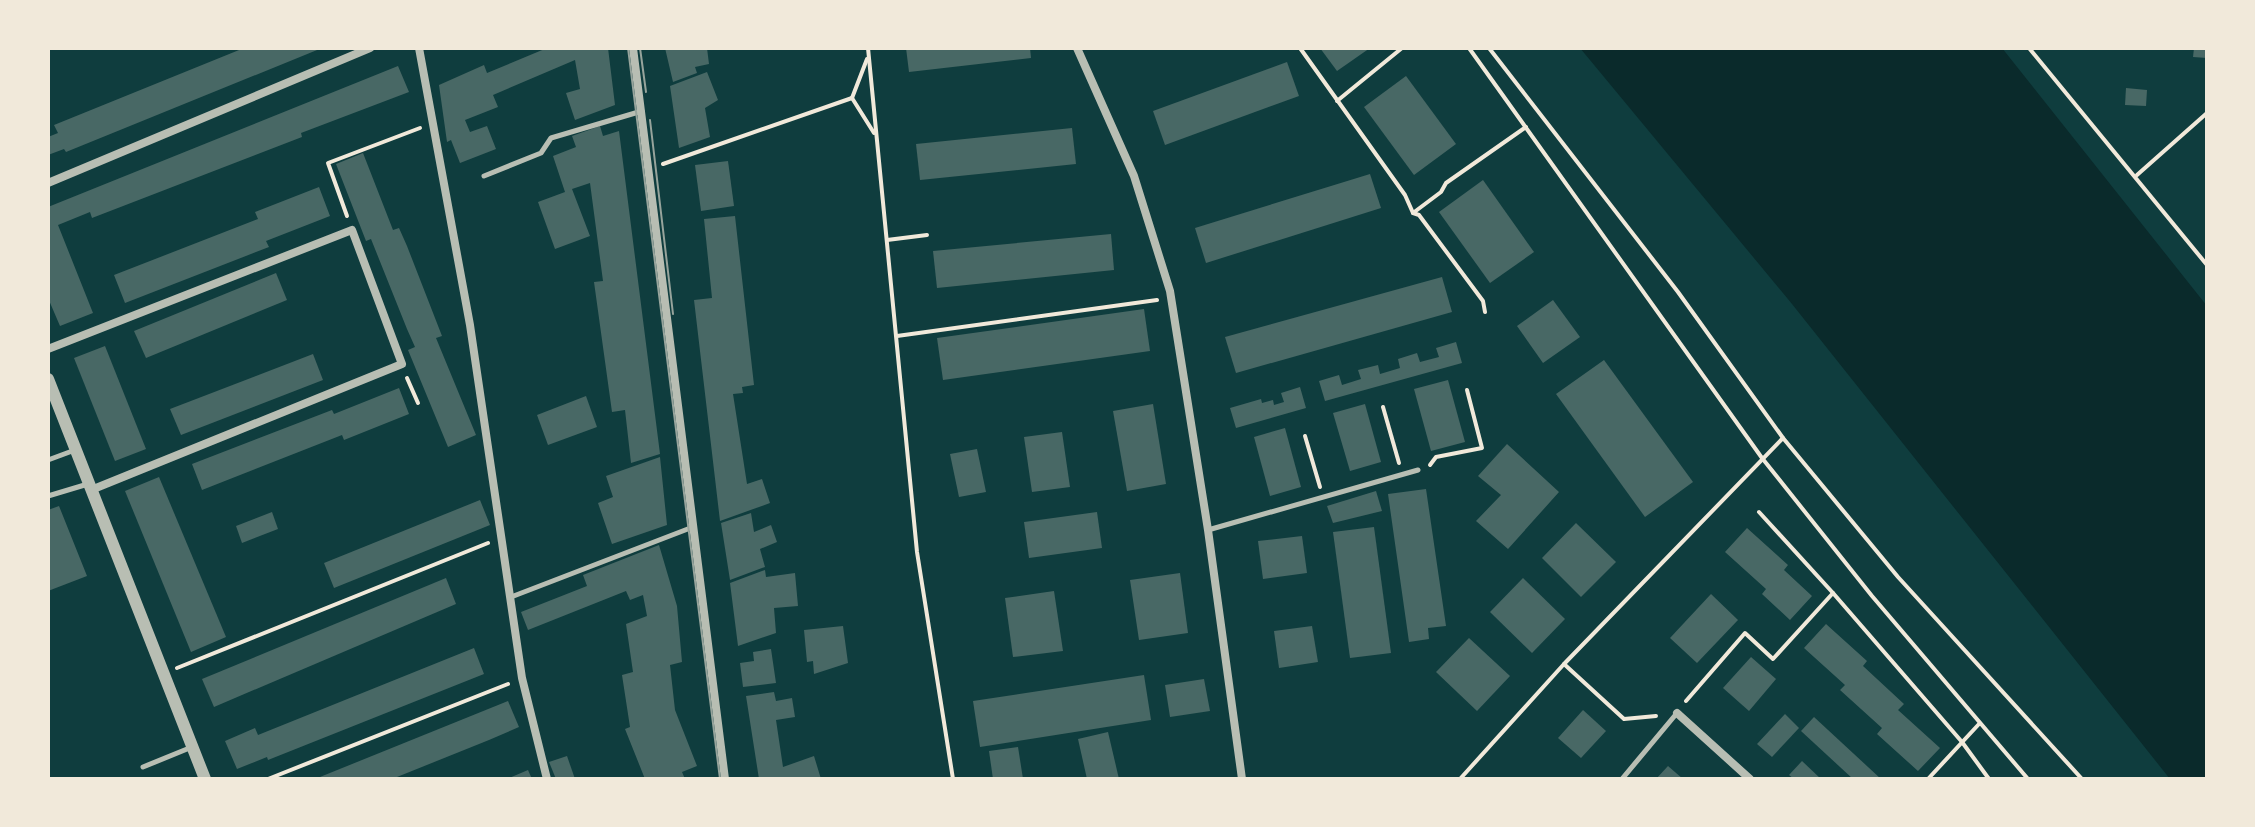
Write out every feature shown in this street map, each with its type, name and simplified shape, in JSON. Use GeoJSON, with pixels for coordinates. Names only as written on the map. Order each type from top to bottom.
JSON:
{"type":"FeatureCollection","features":[{"type":"Feature","properties":{"kind":"street"},"geometry":{"type":"LineString","coordinates":[[48,183],[370,48]]}},
{"type":"Feature","properties":{"kind":"street"},"geometry":{"type":"LineString","coordinates":[[419,48],[470,325],[522,678],[547,779]]}},
{"type":"Feature","properties":{"kind":"street"},"geometry":{"type":"LineString","coordinates":[[633,48],[725,779]]}},
{"type":"Feature","properties":{"kind":"street"},"geometry":{"type":"LineString","coordinates":[[1077,48],[1134,176],[1171,298],[1208,530],[1242,779]]}},
{"type":"Feature","properties":{"kind":"street"},"geometry":{"type":"LineString","coordinates":[[48,349],[352,230],[402,364],[90,487]]}},
{"type":"Feature","properties":{"kind":"street"},"geometry":{"type":"LineString","coordinates":[[48,379],[205,779]]}},
{"type":"Feature","properties":{"kind":"street"},"geometry":{"type":"LineString","coordinates":[[1677,713],[1750,779]]}},
{"type":"Feature","properties":{"kind":"lane"},"geometry":{"type":"LineString","coordinates":[[484,176],[541,153],[551,138],[643,110]]}},
{"type":"Feature","properties":{"kind":"lane"},"geometry":{"type":"LineString","coordinates":[[48,460],[76,449]]}},
{"type":"Feature","properties":{"kind":"lane"},"geometry":{"type":"LineString","coordinates":[[1208,530],[1418,470]]}},
{"type":"Feature","properties":{"kind":"lane"},"geometry":{"type":"LineString","coordinates":[[48,496],[90,487]]}},
{"type":"Feature","properties":{"kind":"lane"},"geometry":{"type":"LineString","coordinates":[[509,597],[693,527]]}},
{"type":"Feature","properties":{"kind":"lane"},"geometry":{"type":"LineString","coordinates":[[1622,779],[1677,713]]}},
{"type":"Feature","properties":{"kind":"lane"},"geometry":{"type":"LineString","coordinates":[[143,767],[193,747]]}},
{"type":"Feature","properties":{"kind":"path"},"geometry":{"type":"LineString","coordinates":[[868,48],[917,552],[953,779]]}},
{"type":"Feature","properties":{"kind":"path"},"geometry":{"type":"LineString","coordinates":[[1300,48],[1405,195],[1413,213],[1419,215],[1483,301],[1485,312]]}},
{"type":"Feature","properties":{"kind":"path"},"geometry":{"type":"LineString","coordinates":[[1337,101],[1402,48]]}},
{"type":"Feature","properties":{"kind":"path"},"geometry":{"type":"LineString","coordinates":[[1469,48],[1762,458],[1979,724],[2028,779]]}},
{"type":"Feature","properties":{"kind":"path"},"geometry":{"type":"LineString","coordinates":[[1489,48],[1678,292],[1783,438],[1898,577],[2082,779]]}},
{"type":"Feature","properties":{"kind":"path"},"geometry":{"type":"LineString","coordinates":[[2029,48],[2207,265]]}},
{"type":"Feature","properties":{"kind":"path"},"geometry":{"type":"LineString","coordinates":[[852,98],[868,55]]}},
{"type":"Feature","properties":{"kind":"path"},"geometry":{"type":"LineString","coordinates":[[852,98],[877,137]]}},
{"type":"Feature","properties":{"kind":"path"},"geometry":{"type":"LineString","coordinates":[[649,169],[852,98]]}},
{"type":"Feature","properties":{"kind":"path"},"geometry":{"type":"LineString","coordinates":[[2136,176],[2207,113]]}},
{"type":"Feature","properties":{"kind":"path"},"geometry":{"type":"LineString","coordinates":[[352,230],[328,163],[432,123]]}},
{"type":"Feature","properties":{"kind":"path"},"geometry":{"type":"LineString","coordinates":[[1413,213],[1441,192],[1446,183],[1526,127]]}},
{"type":"Feature","properties":{"kind":"path"},"geometry":{"type":"LineString","coordinates":[[887,240],[927,235]]}},
{"type":"Feature","properties":{"kind":"path"},"geometry":{"type":"LineString","coordinates":[[897,336],[1171,298]]}},
{"type":"Feature","properties":{"kind":"path"},"geometry":{"type":"LineString","coordinates":[[402,364],[418,403]]}},
{"type":"Feature","properties":{"kind":"path"},"geometry":{"type":"LineString","coordinates":[[1418,470],[1433,464],[1436,457],[1482,448],[1467,390]]}},
{"type":"Feature","properties":{"kind":"path"},"geometry":{"type":"LineString","coordinates":[[1383,407],[1402,474]]}},
{"type":"Feature","properties":{"kind":"path"},"geometry":{"type":"LineString","coordinates":[[1305,436],[1322,497]]}},
{"type":"Feature","properties":{"kind":"path"},"geometry":{"type":"LineString","coordinates":[[1460,779],[1564,664],[1783,438]]}},
{"type":"Feature","properties":{"kind":"path"},"geometry":{"type":"LineString","coordinates":[[1759,512],[1962,742],[1989,779]]}},
{"type":"Feature","properties":{"kind":"path"},"geometry":{"type":"LineString","coordinates":[[164,673],[501,538]]}},
{"type":"Feature","properties":{"kind":"path"},"geometry":{"type":"LineString","coordinates":[[1564,664],[1624,719],[1677,713],[1745,633],[1773,659],[1833,593]]}},
{"type":"Feature","properties":{"kind":"path"},"geometry":{"type":"LineString","coordinates":[[268,779],[522,678]]}},
{"type":"Feature","properties":{"kind":"path"},"geometry":{"type":"LineString","coordinates":[[1928,779],[1979,724]]}},
{"type":"Feature","properties":{"kind":"water"},"geometry":{"type":"Polygon","coordinates":[[[1580,48],[2002,48],[2207,306],[2207,779],[2170,779],[1792,304],[1580,48]]]}},
{"type":"Feature","properties":{"kind":"building"},"geometry":{"type":"Polygon","coordinates":[[[244,48],[322,48],[66,152],[64,149],[48,155],[48,137],[58,133],[54,125],[244,48]]]}},
{"type":"Feature","properties":{"kind":"building"},"geometry":{"type":"Polygon","coordinates":[[[547,48],[608,48],[615,105],[575,120],[566,93],[580,89],[575,60],[493,95],[498,107],[465,120],[470,132],[487,126],[496,149],[460,163],[451,140],[447,142],[439,85],[484,65],[487,73],[547,48]]]}},
{"type":"Feature","properties":{"kind":"building"},"geometry":{"type":"Polygon","coordinates":[[[665,48],[707,48],[709,64],[695,67],[697,73],[673,82],[665,48]]]}},
{"type":"Feature","properties":{"kind":"building"},"geometry":{"type":"Polygon","coordinates":[[[906,48],[1030,48],[1031,58],[909,72],[906,48]]]}},
{"type":"Feature","properties":{"kind":"building"},"geometry":{"type":"Polygon","coordinates":[[[1320,48],[1370,48],[1337,71],[1320,48]]]}},
{"type":"Feature","properties":{"kind":"building"},"geometry":{"type":"Polygon","coordinates":[[[2194,48],[2207,48],[2207,58],[2193,57],[2194,48]]]}},
{"type":"Feature","properties":{"kind":"building"},"geometry":{"type":"Polygon","coordinates":[[[1287,62],[1299,96],[1165,145],[1153,111],[1287,62]]]}},
{"type":"Feature","properties":{"kind":"building"},"geometry":{"type":"Polygon","coordinates":[[[398,66],[409,92],[92,218],[90,212],[58,225],[93,313],[60,326],[48,298],[48,207],[398,66]]]}},
{"type":"Feature","properties":{"kind":"building"},"geometry":{"type":"Polygon","coordinates":[[[707,72],[718,100],[705,108],[710,137],[679,148],[670,86],[707,72]]]}},
{"type":"Feature","properties":{"kind":"building"},"geometry":{"type":"Polygon","coordinates":[[[1406,76],[1456,144],[1414,175],[1364,107],[1406,76]]]}},
{"type":"Feature","properties":{"kind":"building"},"geometry":{"type":"Polygon","coordinates":[[[2126,88],[2147,90],[2146,106],[2125,105],[2126,88]]]}},
{"type":"Feature","properties":{"kind":"building"},"geometry":{"type":"Polygon","coordinates":[[[600,126],[603,136],[619,131],[660,454],[631,463],[625,410],[612,412],[594,282],[603,281],[590,183],[572,189],[590,236],[555,249],[538,202],[565,192],[553,156],[576,147],[572,136],[600,126]]]}},
{"type":"Feature","properties":{"kind":"building"},"geometry":{"type":"Polygon","coordinates":[[[1072,128],[1076,164],[920,180],[916,144],[1072,128]]]}},
{"type":"Feature","properties":{"kind":"building"},"geometry":{"type":"Polygon","coordinates":[[[363,153],[393,230],[399,228],[407,246],[442,336],[436,338],[476,435],[448,447],[408,350],[415,347],[371,239],[366,241],[336,164],[363,153]]]}},
{"type":"Feature","properties":{"kind":"building"},"geometry":{"type":"Polygon","coordinates":[[[728,161],[734,206],[701,211],[695,165],[728,161]]]}},
{"type":"Feature","properties":{"kind":"building"},"geometry":{"type":"Polygon","coordinates":[[[1370,174],[1381,208],[1206,263],[1195,228],[1370,174]]]}},
{"type":"Feature","properties":{"kind":"building"},"geometry":{"type":"Polygon","coordinates":[[[1483,180],[1534,252],[1490,283],[1439,212],[1483,180]]]}},
{"type":"Feature","properties":{"kind":"building"},"geometry":{"type":"Polygon","coordinates":[[[319,187],[330,216],[266,241],[269,247],[125,303],[114,275],[258,219],[255,212],[319,187]]]}},
{"type":"Feature","properties":{"kind":"building"},"geometry":{"type":"Polygon","coordinates":[[[735,216],[754,385],[742,387],[743,393],[733,394],[747,484],[762,479],[770,503],[720,521],[694,300],[712,298],[704,219],[735,216]]]}},
{"type":"Feature","properties":{"kind":"building"},"geometry":{"type":"Polygon","coordinates":[[[1111,234],[1114,270],[937,288],[933,251],[1111,234]]]}},
{"type":"Feature","properties":{"kind":"building"},"geometry":{"type":"Polygon","coordinates":[[[276,273],[287,300],[146,358],[134,331],[276,273]]]}},
{"type":"Feature","properties":{"kind":"building"},"geometry":{"type":"Polygon","coordinates":[[[1442,277],[1452,312],[1236,373],[1225,337],[1442,277]]]}},
{"type":"Feature","properties":{"kind":"building"},"geometry":{"type":"Polygon","coordinates":[[[1553,300],[1580,337],[1543,363],[1517,326],[1553,300]]]}},
{"type":"Feature","properties":{"kind":"building"},"geometry":{"type":"Polygon","coordinates":[[[1144,309],[1150,351],[943,380],[937,338],[1144,309]]]}},
{"type":"Feature","properties":{"kind":"building"},"geometry":{"type":"Polygon","coordinates":[[[1456,342],[1462,363],[1325,401],[1319,381],[1339,375],[1342,385],[1361,379],[1358,370],[1378,365],[1380,374],[1400,368],[1398,359],[1417,353],[1420,362],[1439,357],[1436,348],[1456,342]]]}},
{"type":"Feature","properties":{"kind":"building"},"geometry":{"type":"Polygon","coordinates":[[[105,346],[146,449],[115,461],[74,358],[105,346]]]}},
{"type":"Feature","properties":{"kind":"building"},"geometry":{"type":"Polygon","coordinates":[[[313,354],[323,380],[181,435],[170,409],[313,354]]]}},
{"type":"Feature","properties":{"kind":"building"},"geometry":{"type":"Polygon","coordinates":[[[1604,360],[1693,482],[1645,517],[1556,394],[1604,360]]]}},
{"type":"Feature","properties":{"kind":"building"},"geometry":{"type":"Polygon","coordinates":[[[1448,380],[1465,442],[1431,451],[1414,389],[1448,380]]]}},
{"type":"Feature","properties":{"kind":"building"},"geometry":{"type":"Polygon","coordinates":[[[1300,387],[1306,408],[1236,428],[1230,408],[1261,399],[1262,403],[1273,400],[1274,405],[1284,402],[1281,393],[1300,387]]]}},
{"type":"Feature","properties":{"kind":"building"},"geometry":{"type":"Polygon","coordinates":[[[399,388],[409,414],[344,440],[342,435],[202,490],[192,464],[332,410],[334,414],[399,388]]]}},
{"type":"Feature","properties":{"kind":"building"},"geometry":{"type":"Polygon","coordinates":[[[586,396],[597,427],[548,445],[537,415],[586,396]]]}},
{"type":"Feature","properties":{"kind":"building"},"geometry":{"type":"Polygon","coordinates":[[[1153,404],[1166,484],[1127,491],[1113,411],[1153,404]]]}},
{"type":"Feature","properties":{"kind":"building"},"geometry":{"type":"Polygon","coordinates":[[[1365,404],[1381,462],[1350,471],[1333,413],[1365,404]]]}},
{"type":"Feature","properties":{"kind":"building"},"geometry":{"type":"Polygon","coordinates":[[[1285,428],[1301,487],[1270,496],[1254,437],[1285,428]]]}},
{"type":"Feature","properties":{"kind":"building"},"geometry":{"type":"Polygon","coordinates":[[[1062,432],[1070,487],[1032,492],[1024,437],[1062,432]]]}},
{"type":"Feature","properties":{"kind":"building"},"geometry":{"type":"Polygon","coordinates":[[[1507,444],[1559,492],[1508,549],[1476,521],[1501,495],[1478,476],[1507,444]]]}},
{"type":"Feature","properties":{"kind":"building"},"geometry":{"type":"Polygon","coordinates":[[[977,449],[986,492],[959,497],[950,454],[977,449]]]}},
{"type":"Feature","properties":{"kind":"building"},"geometry":{"type":"Polygon","coordinates":[[[660,457],[667,525],[612,544],[598,503],[613,497],[606,476],[660,457]]]}},
{"type":"Feature","properties":{"kind":"building"},"geometry":{"type":"Polygon","coordinates":[[[159,477],[226,637],[191,652],[125,491],[159,477]]]}},
{"type":"Feature","properties":{"kind":"building"},"geometry":{"type":"Polygon","coordinates":[[[1426,489],[1446,626],[1428,628],[1429,639],[1409,642],[1388,494],[1426,489]]]}},
{"type":"Feature","properties":{"kind":"building"},"geometry":{"type":"Polygon","coordinates":[[[1376,491],[1382,511],[1333,523],[1327,506],[1376,491]]]}},
{"type":"Feature","properties":{"kind":"building"},"geometry":{"type":"Polygon","coordinates":[[[480,500],[490,525],[334,588],[324,563],[480,500]]]}},
{"type":"Feature","properties":{"kind":"building"},"geometry":{"type":"Polygon","coordinates":[[[59,506],[87,576],[48,591],[48,510],[59,506]]]}},
{"type":"Feature","properties":{"kind":"building"},"geometry":{"type":"Polygon","coordinates":[[[272,512],[278,529],[242,543],[236,526],[272,512]]]}},
{"type":"Feature","properties":{"kind":"building"},"geometry":{"type":"Polygon","coordinates":[[[1097,512],[1102,548],[1029,558],[1024,522],[1097,512]]]}},
{"type":"Feature","properties":{"kind":"building"},"geometry":{"type":"Polygon","coordinates":[[[751,513],[754,532],[771,525],[777,542],[760,549],[765,567],[730,580],[721,523],[751,513]]]}},
{"type":"Feature","properties":{"kind":"building"},"geometry":{"type":"Polygon","coordinates":[[[1576,523],[1616,562],[1581,597],[1542,558],[1576,523]]]}},
{"type":"Feature","properties":{"kind":"building"},"geometry":{"type":"Polygon","coordinates":[[[1374,527],[1391,653],[1350,658],[1333,532],[1374,527]]]}},
{"type":"Feature","properties":{"kind":"building"},"geometry":{"type":"Polygon","coordinates":[[[1747,528],[1788,565],[1784,570],[1812,596],[1790,620],[1762,594],[1766,589],[1725,552],[1747,528]]]}},
{"type":"Feature","properties":{"kind":"building"},"geometry":{"type":"Polygon","coordinates":[[[1302,536],[1307,573],[1263,579],[1258,541],[1302,536]]]}},
{"type":"Feature","properties":{"kind":"building"},"geometry":{"type":"Polygon","coordinates":[[[659,545],[677,606],[682,662],[670,665],[675,710],[697,766],[682,772],[685,779],[645,779],[625,729],[630,727],[622,675],[633,672],[626,624],[647,616],[643,595],[630,600],[626,591],[528,630],[521,612],[587,586],[583,575],[659,545]]]}},
{"type":"Feature","properties":{"kind":"building"},"geometry":{"type":"Polygon","coordinates":[[[765,570],[766,577],[795,573],[798,606],[774,608],[776,633],[738,646],[730,583],[765,570]]]}},
{"type":"Feature","properties":{"kind":"building"},"geometry":{"type":"Polygon","coordinates":[[[1180,573],[1188,633],[1139,640],[1130,580],[1180,573]]]}},
{"type":"Feature","properties":{"kind":"building"},"geometry":{"type":"Polygon","coordinates":[[[446,578],[456,604],[214,707],[202,679],[446,578]]]}},
{"type":"Feature","properties":{"kind":"building"},"geometry":{"type":"Polygon","coordinates":[[[1523,578],[1565,619],[1532,653],[1490,612],[1523,578]]]}},
{"type":"Feature","properties":{"kind":"building"},"geometry":{"type":"Polygon","coordinates":[[[1054,591],[1063,651],[1013,657],[1005,598],[1054,591]]]}},
{"type":"Feature","properties":{"kind":"building"},"geometry":{"type":"Polygon","coordinates":[[[1711,594],[1738,620],[1697,663],[1670,638],[1711,594]]]}},
{"type":"Feature","properties":{"kind":"building"},"geometry":{"type":"Polygon","coordinates":[[[1826,624],[1867,661],[1863,666],[1904,704],[1898,710],[1940,748],[1918,771],[1877,734],[1882,728],[1840,690],[1845,685],[1804,648],[1826,624]]]}},
{"type":"Feature","properties":{"kind":"building"},"geometry":{"type":"Polygon","coordinates":[[[843,626],[848,663],[814,674],[813,661],[807,662],[804,630],[843,626]]]}},
{"type":"Feature","properties":{"kind":"building"},"geometry":{"type":"Polygon","coordinates":[[[1312,626],[1318,662],[1279,668],[1274,631],[1312,626]]]}},
{"type":"Feature","properties":{"kind":"building"},"geometry":{"type":"Polygon","coordinates":[[[1469,638],[1510,676],[1477,711],[1436,672],[1469,638]]]}},
{"type":"Feature","properties":{"kind":"building"},"geometry":{"type":"Polygon","coordinates":[[[474,648],[484,674],[268,760],[267,757],[237,769],[225,741],[255,728],[258,735],[474,648]]]}},
{"type":"Feature","properties":{"kind":"building"},"geometry":{"type":"Polygon","coordinates":[[[771,649],[776,683],[743,687],[740,663],[754,661],[753,652],[771,649]]]}},
{"type":"Feature","properties":{"kind":"building"},"geometry":{"type":"Polygon","coordinates":[[[1751,657],[1776,679],[1749,711],[1723,688],[1751,657]]]}},
{"type":"Feature","properties":{"kind":"building"},"geometry":{"type":"Polygon","coordinates":[[[1144,675],[1151,720],[980,747],[973,701],[1144,675]]]}},
{"type":"Feature","properties":{"kind":"building"},"geometry":{"type":"Polygon","coordinates":[[[1204,679],[1210,711],[1170,717],[1165,685],[1204,679]]]}},
{"type":"Feature","properties":{"kind":"building"},"geometry":{"type":"Polygon","coordinates":[[[774,692],[776,701],[792,698],[795,717],[776,720],[783,767],[814,756],[821,779],[759,779],[746,696],[774,692]]]}},
{"type":"Feature","properties":{"kind":"building"},"geometry":{"type":"Polygon","coordinates":[[[508,701],[519,727],[489,740],[392,779],[315,779],[508,701]]]}},
{"type":"Feature","properties":{"kind":"building"},"geometry":{"type":"Polygon","coordinates":[[[1583,710],[1606,731],[1581,758],[1558,738],[1583,710]]]}},
{"type":"Feature","properties":{"kind":"building"},"geometry":{"type":"Polygon","coordinates":[[[1785,714],[1799,728],[1772,757],[1757,744],[1785,714]]]}},
{"type":"Feature","properties":{"kind":"building"},"geometry":{"type":"Polygon","coordinates":[[[1814,717],[1881,779],[1853,779],[1801,731],[1814,717]]]}},
{"type":"Feature","properties":{"kind":"building"},"geometry":{"type":"Polygon","coordinates":[[[1108,732],[1119,779],[1087,779],[1078,739],[1108,732]]]}},
{"type":"Feature","properties":{"kind":"building"},"geometry":{"type":"Polygon","coordinates":[[[1018,747],[1023,779],[993,779],[989,751],[1018,747]]]}},
{"type":"Feature","properties":{"kind":"building"},"geometry":{"type":"Polygon","coordinates":[[[567,756],[575,779],[556,779],[549,762],[567,756]]]}},
{"type":"Feature","properties":{"kind":"building"},"geometry":{"type":"Polygon","coordinates":[[[1802,761],[1821,779],[1794,779],[1789,775],[1802,761]]]}},
{"type":"Feature","properties":{"kind":"building"},"geometry":{"type":"Polygon","coordinates":[[[1668,766],[1683,779],[1656,779],[1668,766]]]}},
{"type":"Feature","properties":{"kind":"building"},"geometry":{"type":"Polygon","coordinates":[[[528,770],[532,779],[507,779],[528,770]]]}},
{"type":"Feature","properties":{"kind":"tram line"},"geometry":{"type":"LineString","coordinates":[[628,48],[720,779]]}},
{"type":"Feature","properties":{"kind":"tram line"},"geometry":{"type":"LineString","coordinates":[[640,48],[646,92]]}},
{"type":"Feature","properties":{"kind":"tram line"},"geometry":{"type":"LineString","coordinates":[[650,120],[673,314]]}}]}
